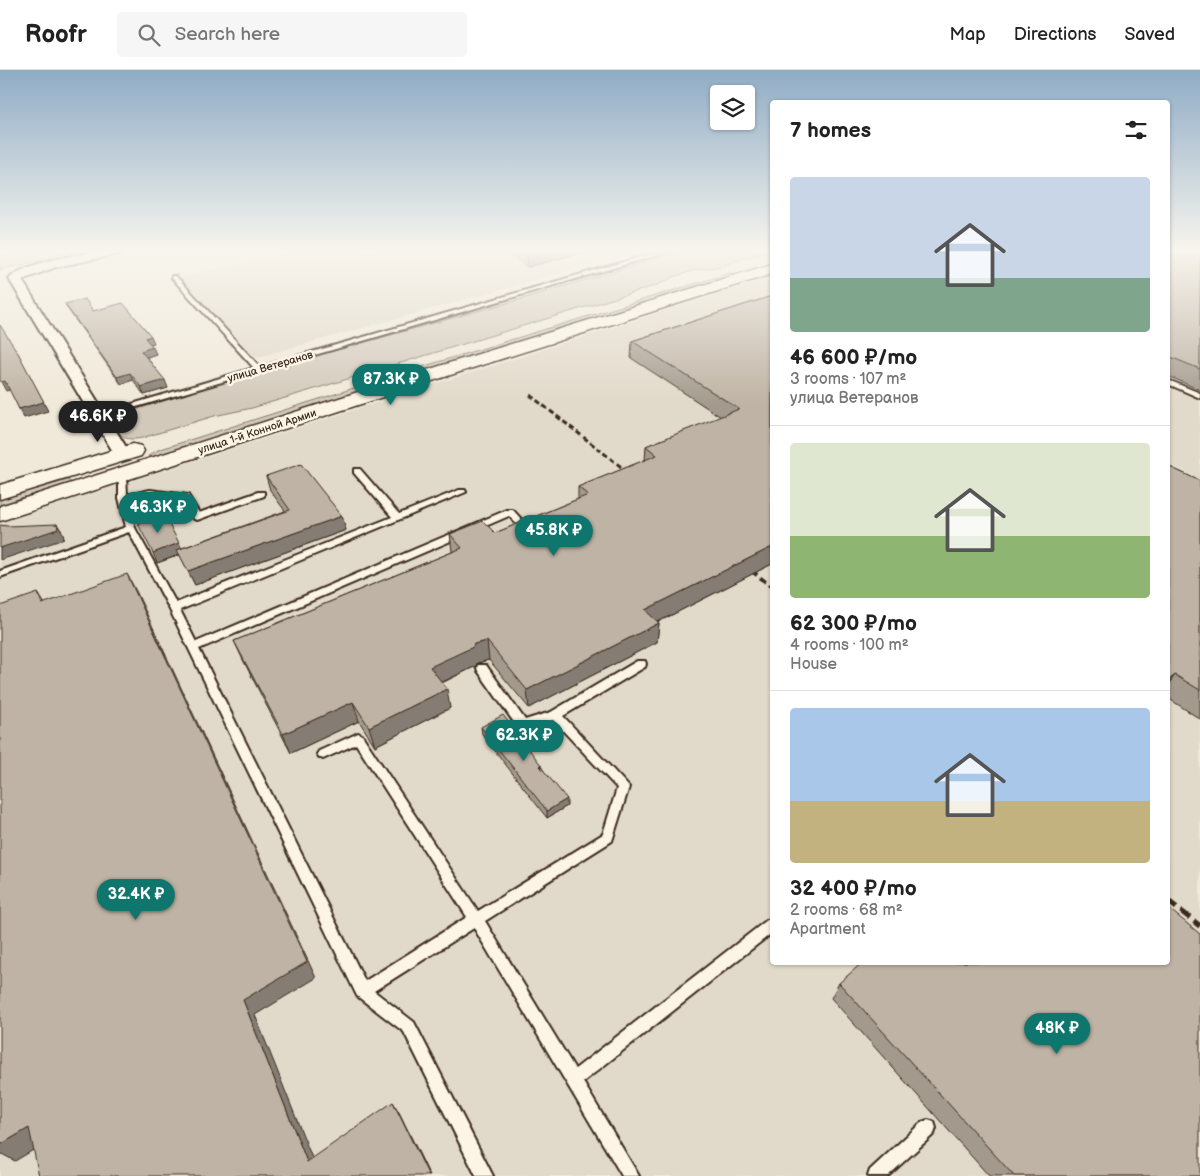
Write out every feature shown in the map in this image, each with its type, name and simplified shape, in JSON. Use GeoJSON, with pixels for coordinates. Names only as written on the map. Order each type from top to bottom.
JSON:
{"type":"FeatureCollection","features":[{"type":"Feature","properties":{"kind":"main road","name":"улица 1-й Конной Армии"},"geometry":{"type":"LineString","coordinates":[[207,428],[620,302]]}},
{"type":"Feature","properties":{"kind":"main road","name":"улица 1-й Конной Армии"},"geometry":{"type":"LineString","coordinates":[[0,492],[119,462],[456,367],[663,302]]}},
{"type":"Feature","properties":{"kind":"main road","name":"улица 1-й Конной Армии"},"geometry":{"type":"LineString","coordinates":[[0,514],[151,446]]}},
{"type":"Feature","properties":{"kind":"street"},"geometry":{"type":"LineString","coordinates":[[29,302],[99,415],[119,462]]}},
{"type":"Feature","properties":{"kind":"lane"},"geometry":{"type":"LineString","coordinates":[[196,302],[258,369]]}},
{"type":"Feature","properties":{"kind":"lane","name":"улица Ветеранов"},"geometry":{"type":"LineString","coordinates":[[99,415],[492,302]]}},
{"type":"Feature","properties":{"kind":"lane"},"geometry":{"type":"LineString","coordinates":[[1170,383],[1200,396]]}},
{"type":"Feature","properties":{"kind":"lane"},"geometry":{"type":"LineString","coordinates":[[119,462],[123,498],[131,528],[174,608],[362,991],[409,1027],[485,1176]]}},
{"type":"Feature","properties":{"kind":"lane"},"geometry":{"type":"LineString","coordinates":[[357,471],[398,518]]}},
{"type":"Feature","properties":{"kind":"lane"},"geometry":{"type":"LineString","coordinates":[[174,608],[462,492]]}},
{"type":"Feature","properties":{"kind":"lane"},"geometry":{"type":"LineString","coordinates":[[123,498],[150,493],[185,497],[197,517],[261,494]]}},
{"type":"Feature","properties":{"kind":"lane"},"geometry":{"type":"LineString","coordinates":[[193,647],[510,512],[531,534]]}},
{"type":"Feature","properties":{"kind":"lane"},"geometry":{"type":"LineString","coordinates":[[0,574],[131,528]]}},
{"type":"Feature","properties":{"kind":"lane"},"geometry":{"type":"LineString","coordinates":[[482,668],[522,725],[555,716],[641,664]]}},
{"type":"Feature","properties":{"kind":"lane"},"geometry":{"type":"LineString","coordinates":[[362,991],[608,837],[623,787],[555,716]]}},
{"type":"Feature","properties":{"kind":"lane"},"geometry":{"type":"LineString","coordinates":[[324,754],[358,738],[476,920],[630,1176]]}},
{"type":"Feature","properties":{"kind":"lane"},"geometry":{"type":"LineString","coordinates":[[573,1080],[770,927]]}},
{"type":"Feature","properties":{"kind":"lane"},"geometry":{"type":"LineString","coordinates":[[876,1176],[928,1128]]}},
{"type":"Feature","properties":{"kind":"shaded area"},"geometry":{"type":"Polygon","coordinates":[[[201,302],[458,302],[255,358],[201,302]]]}},
{"type":"Feature","properties":{"kind":"shaded area"},"geometry":{"type":"Polygon","coordinates":[[[512,302],[603,302],[252,408],[214,416],[142,438],[125,438],[114,426],[119,418],[135,410],[250,374],[512,302]]]}},
{"type":"Feature","properties":{"kind":"shaded area"},"geometry":{"type":"Polygon","coordinates":[[[636,302],[648,302],[152,458],[148,456],[158,450],[636,302]]]}},
{"type":"Feature","properties":{"kind":"shaded area"},"geometry":{"type":"Polygon","coordinates":[[[693,302],[770,302],[770,965],[1170,965],[1170,473],[1200,488],[1200,1176],[0,1176],[0,523],[693,302]]]}},
{"type":"Feature","properties":{"kind":"shaded area"},"geometry":{"type":"Polygon","coordinates":[[[1170,302],[1200,302],[1200,479],[1170,465],[1170,302]]]}},
{"type":"Feature","properties":{"kind":"shaded area"},"geometry":{"type":"Polygon","coordinates":[[[68,480],[71,482],[67,485],[0,506],[0,499],[68,480]]]}},
{"type":"Feature","properties":{"kind":"building"},"geometry":{"type":"Polygon","coordinates":[[[87,302],[93,311],[123,303],[151,336],[145,338],[153,347],[141,351],[165,380],[141,387],[130,373],[117,377],[65,304],[87,302]]]}},
{"type":"Feature","properties":{"kind":"building"},"geometry":{"type":"Polygon","coordinates":[[[755,302],[770,302],[770,548],[645,610],[659,623],[527,690],[487,641],[474,644],[473,647],[430,667],[447,689],[369,727],[353,702],[283,734],[234,641],[462,548],[450,534],[483,521],[495,533],[588,495],[578,487],[657,455],[646,446],[739,409],[632,341],[755,302]]]}},
{"type":"Feature","properties":{"kind":"building"},"geometry":{"type":"Polygon","coordinates":[[[1170,302],[1200,302],[1200,369],[1170,357],[1170,302]]]}},
{"type":"Feature","properties":{"kind":"building"},"geometry":{"type":"Polygon","coordinates":[[[0,325],[18,353],[44,402],[19,409],[5,381],[1,382],[0,325]]]}},
{"type":"Feature","properties":{"kind":"building"},"geometry":{"type":"Polygon","coordinates":[[[301,464],[342,516],[188,571],[177,550],[290,510],[266,476],[301,464]]]}},
{"type":"Feature","properties":{"kind":"building"},"geometry":{"type":"Polygon","coordinates":[[[1170,467],[1200,481],[1200,690],[1175,675],[1170,679],[1170,467]]]}},
{"type":"Feature","properties":{"kind":"building"},"geometry":{"type":"Polygon","coordinates":[[[164,515],[179,543],[153,553],[138,524],[164,515]]]}},
{"type":"Feature","properties":{"kind":"building"},"geometry":{"type":"Polygon","coordinates":[[[57,524],[58,529],[0,548],[0,525],[57,524]]]}},
{"type":"Feature","properties":{"kind":"building"},"geometry":{"type":"Polygon","coordinates":[[[127,574],[307,962],[243,1000],[307,1162],[393,1102],[429,1176],[39,1176],[29,1128],[0,1145],[0,606],[38,593],[42,604],[127,574]]]}},
{"type":"Feature","properties":{"kind":"building"},"geometry":{"type":"Polygon","coordinates":[[[503,715],[567,799],[547,811],[481,727],[503,715]]]}},
{"type":"Feature","properties":{"kind":"building"},"geometry":{"type":"Polygon","coordinates":[[[1170,910],[1200,934],[1200,1176],[1014,1176],[839,983],[860,965],[1170,965],[1170,910]]]}},
{"type":"Feature","properties":{"kind":"railway"},"geometry":{"type":"LineString","coordinates":[[530,395],[634,477]]}},
{"type":"Feature","properties":{"kind":"railway"},"geometry":{"type":"LineString","coordinates":[[743,564],[770,585]]}},
{"type":"Feature","properties":{"kind":"railway"},"geometry":{"type":"LineString","coordinates":[[1170,903],[1200,926]]}}]}
